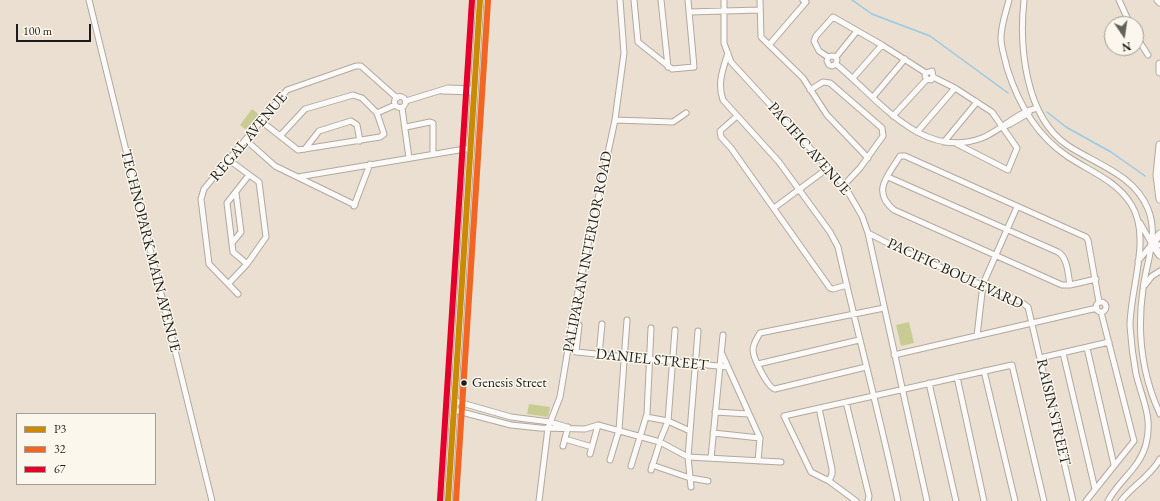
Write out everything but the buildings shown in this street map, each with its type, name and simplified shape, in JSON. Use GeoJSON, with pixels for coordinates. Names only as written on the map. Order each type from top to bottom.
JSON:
{"type":"FeatureCollection","features":[{"type":"Feature","properties":{"kind":"main road"},"geometry":{"type":"LineString","coordinates":[[448,501],[480,0]]}},
{"type":"Feature","properties":{"kind":"main road"},"geometry":{"type":"LineString","coordinates":[[1160,64],[1160,72]]}},
{"type":"Feature","properties":{"kind":"main road"},"geometry":{"type":"LineString","coordinates":[[1160,145],[1157,171],[1160,199]]}},
{"type":"Feature","properties":{"kind":"main road"},"geometry":{"type":"LineString","coordinates":[[1160,235],[1152,244],[1160,255]]}},
{"type":"Feature","properties":{"kind":"street","name":"TECHNOPARK MAIN AVENUE"},"geometry":{"type":"LineString","coordinates":[[89,0],[212,501]]}},
{"type":"Feature","properties":{"kind":"street","name":"PALIPARAN INTERIOR ROAD"},"geometry":{"type":"LineString","coordinates":[[539,501],[549,425],[560,398],[576,300],[615,120],[624,52],[620,0]]}},
{"type":"Feature","properties":{"kind":"street"},"geometry":{"type":"LineString","coordinates":[[634,0],[638,42],[672,69],[694,67],[688,0]]}},
{"type":"Feature","properties":{"kind":"street"},"geometry":{"type":"LineString","coordinates":[[661,0],[668,67]]}},
{"type":"Feature","properties":{"kind":"street","name":"PACIFIC AVENUE"},"geometry":{"type":"LineString","coordinates":[[724,0],[723,33],[731,62],[844,184],[862,216],[868,233],[901,390],[927,501]]}},
{"type":"Feature","properties":{"kind":"street"},"geometry":{"type":"LineString","coordinates":[[760,0],[762,36],[803,78],[827,115],[868,158]]}},
{"type":"Feature","properties":{"kind":"street"},"geometry":{"type":"LineString","coordinates":[[770,45],[806,2],[803,0]]}},
{"type":"Feature","properties":{"kind":"street"},"geometry":{"type":"LineString","coordinates":[[1009,0],[1002,30],[1002,43],[1012,81],[1025,113],[1045,138],[1060,151],[1104,178],[1121,192],[1132,206],[1152,244]]}},
{"type":"Feature","properties":{"kind":"street"},"geometry":{"type":"LineString","coordinates":[[1024,0],[1021,26],[1030,84],[1037,108],[1047,126],[1059,138],[1115,172],[1135,188],[1148,208],[1151,220],[1152,244],[1143,288],[1141,327],[1146,371],[1160,414]]}},
{"type":"Feature","properties":{"kind":"street"},"geometry":{"type":"LineString","coordinates":[[1119,0],[1126,16]]}},
{"type":"Feature","properties":{"kind":"street"},"geometry":{"type":"LineString","coordinates":[[689,12],[760,10]]}},
{"type":"Feature","properties":{"kind":"street"},"geometry":{"type":"LineString","coordinates":[[836,57],[828,57],[819,51],[814,41],[816,36],[833,17],[926,72],[932,71],[934,78]]}},
{"type":"Feature","properties":{"kind":"street"},"geometry":{"type":"LineString","coordinates":[[836,64],[836,57],[857,31]]}},
{"type":"Feature","properties":{"kind":"street"},"geometry":{"type":"LineString","coordinates":[[853,78],[882,45]]}},
{"type":"Feature","properties":{"kind":"street"},"geometry":{"type":"LineString","coordinates":[[1144,49],[1148,55]]}},
{"type":"Feature","properties":{"kind":"street"},"geometry":{"type":"LineString","coordinates":[[728,53],[720,77],[720,93],[723,100],[775,157],[835,240],[854,314],[859,340],[875,395],[898,501]]}},
{"type":"Feature","properties":{"kind":"street"},"geometry":{"type":"LineString","coordinates":[[828,57],[827,61],[829,64],[832,66],[836,64]]}},
{"type":"Feature","properties":{"kind":"street"},"geometry":{"type":"LineString","coordinates":[[873,97],[905,59]]}},
{"type":"Feature","properties":{"kind":"street"},"geometry":{"type":"LineString","coordinates":[[836,64],[893,116],[905,126],[917,132],[944,142],[957,144],[1008,170],[1017,148],[992,112],[955,88],[934,78],[931,80],[927,79],[893,116]]}},
{"type":"Feature","properties":{"kind":"street","name":"REGAL AVENUE"},"geometry":{"type":"LineString","coordinates":[[238,294],[215,272],[209,264],[201,199],[204,189],[287,90],[356,66],[365,68],[397,98]]}},
{"type":"Feature","properties":{"kind":"street"},"geometry":{"type":"LineString","coordinates":[[926,72],[925,76],[927,79]]}},
{"type":"Feature","properties":{"kind":"street"},"geometry":{"type":"LineString","coordinates":[[810,90],[823,82],[830,83],[882,128],[883,136],[860,168],[844,184]]}},
{"type":"Feature","properties":{"kind":"street"},"geometry":{"type":"LineString","coordinates":[[395,105],[397,98],[403,98],[406,101],[448,88],[474,90]]}},
{"type":"Feature","properties":{"kind":"street"},"geometry":{"type":"LineString","coordinates":[[917,132],[955,88]]}},
{"type":"Feature","properties":{"kind":"street"},"geometry":{"type":"LineString","coordinates":[[261,121],[280,136],[298,150],[360,141],[383,136],[384,134],[377,113],[362,98],[353,95],[305,109],[280,136]]}},
{"type":"Feature","properties":{"kind":"street"},"geometry":{"type":"LineString","coordinates":[[402,108],[405,106],[406,101]]}},
{"type":"Feature","properties":{"kind":"street"},"geometry":{"type":"LineString","coordinates":[[944,142],[977,102]]}},
{"type":"Feature","properties":{"kind":"street"},"geometry":{"type":"LineString","coordinates":[[377,113],[395,105],[402,108]]}},
{"type":"Feature","properties":{"kind":"street"},"geometry":{"type":"LineString","coordinates":[[402,108],[410,158]]}},
{"type":"Feature","properties":{"kind":"street"},"geometry":{"type":"LineString","coordinates":[[957,144],[980,139],[1010,124],[1025,113],[1037,108]]}},
{"type":"Feature","properties":{"kind":"street"},"geometry":{"type":"LineString","coordinates":[[615,120],[673,122],[686,114]]}},
{"type":"Feature","properties":{"kind":"street"},"geometry":{"type":"LineString","coordinates":[[737,116],[719,134],[732,148],[830,288],[833,289],[846,285]]}},
{"type":"Feature","properties":{"kind":"street"},"geometry":{"type":"LineString","coordinates":[[305,149],[319,131],[351,121],[357,125],[360,141]]}},
{"type":"Feature","properties":{"kind":"street"},"geometry":{"type":"LineString","coordinates":[[406,127],[430,122],[433,123],[433,154]]}},
{"type":"Feature","properties":{"kind":"street"},"geometry":{"type":"LineString","coordinates":[[246,140],[275,166],[354,206],[370,164]]}},
{"type":"Feature","properties":{"kind":"street"},"geometry":{"type":"LineString","coordinates":[[298,177],[471,148]]}},
{"type":"Feature","properties":{"kind":"street"},"geometry":{"type":"LineString","coordinates":[[1096,279],[1070,286],[1062,285],[894,210],[889,207],[881,190],[900,156],[904,156],[1086,237],[1096,279],[1099,302],[1097,308]]}},
{"type":"Feature","properties":{"kind":"street"},"geometry":{"type":"LineString","coordinates":[[228,283],[247,264],[266,237],[258,182],[229,160]]}},
{"type":"Feature","properties":{"kind":"street"},"geometry":{"type":"LineString","coordinates":[[774,208],[828,168]]}},
{"type":"Feature","properties":{"kind":"street"},"geometry":{"type":"LineString","coordinates":[[247,264],[233,252],[226,203],[236,193],[248,175]]}},
{"type":"Feature","properties":{"kind":"street"},"geometry":{"type":"LineString","coordinates":[[888,177],[1062,254],[1066,261],[1070,286]]}},
{"type":"Feature","properties":{"kind":"street"},"geometry":{"type":"LineString","coordinates":[[232,243],[241,232],[236,193]]}},
{"type":"Feature","properties":{"kind":"street"},"geometry":{"type":"LineString","coordinates":[[977,336],[983,284],[1017,207]]}},
{"type":"Feature","properties":{"kind":"street"},"geometry":{"type":"LineString","coordinates":[[1151,220],[1160,235]]}},
{"type":"Feature","properties":{"kind":"street"},"geometry":{"type":"LineString","coordinates":[[1108,501],[1121,483],[1136,467],[1146,444],[1149,421],[1136,373],[1130,326],[1132,296],[1140,241],[1139,221]]}},
{"type":"Feature","properties":{"kind":"street","name":"PACIFIC BOULEVARD"},"geometry":{"type":"LineString","coordinates":[[868,233],[903,251],[983,284],[1021,302],[1028,307],[1033,323]]}},
{"type":"Feature","properties":{"kind":"street"},"geometry":{"type":"LineString","coordinates":[[1152,244],[1160,245]]}},
{"type":"Feature","properties":{"kind":"street"},"geometry":{"type":"LineString","coordinates":[[1138,262],[1152,244]]}},
{"type":"Feature","properties":{"kind":"street"},"geometry":{"type":"LineString","coordinates":[[1143,288],[1152,276],[1160,271]]}},
{"type":"Feature","properties":{"kind":"street"},"geometry":{"type":"LineString","coordinates":[[1099,302],[1104,302],[1106,306],[1102,312]]}},
{"type":"Feature","properties":{"kind":"street"},"geometry":{"type":"LineString","coordinates":[[866,367],[775,390],[768,386],[758,364],[753,348],[760,333],[884,308]]}},
{"type":"Feature","properties":{"kind":"street"},"geometry":{"type":"LineString","coordinates":[[894,354],[1097,308]]}},
{"type":"Feature","properties":{"kind":"street"},"geometry":{"type":"LineString","coordinates":[[1086,501],[1094,489],[1134,441],[1102,312],[1097,308]]}},
{"type":"Feature","properties":{"kind":"street"},"geometry":{"type":"LineString","coordinates":[[610,460],[619,430],[627,320]]}},
{"type":"Feature","properties":{"kind":"street","name":"RAISIN STREET"},"geometry":{"type":"LineString","coordinates":[[1033,323],[1073,501]]}},
{"type":"Feature","properties":{"kind":"street"},"geometry":{"type":"LineString","coordinates":[[599,355],[602,324]]}},
{"type":"Feature","properties":{"kind":"street","name":"DANIEL STREET"},"geometry":{"type":"LineString","coordinates":[[579,325],[576,352],[728,367]]}},
{"type":"Feature","properties":{"kind":"street"},"geometry":{"type":"LineString","coordinates":[[631,466],[646,417],[648,360],[651,328]]}},
{"type":"Feature","properties":{"kind":"street"},"geometry":{"type":"LineString","coordinates":[[675,330],[668,421],[660,440],[652,467],[690,478],[708,481]]}},
{"type":"Feature","properties":{"kind":"street"},"geometry":{"type":"LineString","coordinates":[[691,487],[688,457],[698,331]]}},
{"type":"Feature","properties":{"kind":"street"},"geometry":{"type":"LineString","coordinates":[[711,458],[723,335]]}},
{"type":"Feature","properties":{"kind":"street"},"geometry":{"type":"LineString","coordinates":[[758,364],[859,340]]}},
{"type":"Feature","properties":{"kind":"street"},"geometry":{"type":"LineString","coordinates":[[1040,358],[1109,342]]}},
{"type":"Feature","properties":{"kind":"street"},"geometry":{"type":"LineString","coordinates":[[1087,348],[1114,465]]}},
{"type":"Feature","properties":{"kind":"street"},"geometry":{"type":"LineString","coordinates":[[721,352],[760,438],[758,461]]}},
{"type":"Feature","properties":{"kind":"street"},"geometry":{"type":"LineString","coordinates":[[1063,352],[1094,489]]}},
{"type":"Feature","properties":{"kind":"street"},"geometry":{"type":"LineString","coordinates":[[856,501],[829,481],[810,472],[784,416],[1012,365],[1044,501]]}},
{"type":"Feature","properties":{"kind":"street"},"geometry":{"type":"LineString","coordinates":[[984,371],[1015,501]]}},
{"type":"Feature","properties":{"kind":"street"},"geometry":{"type":"LineString","coordinates":[[1136,373],[1146,371]]}},
{"type":"Feature","properties":{"kind":"street"},"geometry":{"type":"LineString","coordinates":[[957,377],[984,501]]}},
{"type":"Feature","properties":{"kind":"street"},"geometry":{"type":"LineString","coordinates":[[929,383],[956,501]]}},
{"type":"Feature","properties":{"kind":"street"},"geometry":{"type":"LineString","coordinates":[[455,401],[511,417],[549,425],[584,429],[598,425],[619,430],[641,437],[660,440],[688,457],[780,462]]}},
{"type":"Feature","properties":{"kind":"street"},"geometry":{"type":"LineString","coordinates":[[846,402],[869,496],[868,501]]}},
{"type":"Feature","properties":{"kind":"street"},"geometry":{"type":"LineString","coordinates":[[818,408],[832,469],[832,474],[829,481]]}},
{"type":"Feature","properties":{"kind":"street"},"geometry":{"type":"LineString","coordinates":[[454,410],[511,425],[549,425]]}},
{"type":"Feature","properties":{"kind":"street"},"geometry":{"type":"LineString","coordinates":[[487,419],[490,411]]}},
{"type":"Feature","properties":{"kind":"street"},"geometry":{"type":"LineString","coordinates":[[715,412],[749,414]]}},
{"type":"Feature","properties":{"kind":"street"},"geometry":{"type":"LineString","coordinates":[[646,417],[668,421],[690,432]]}},
{"type":"Feature","properties":{"kind":"street"},"geometry":{"type":"LineString","coordinates":[[590,454],[598,425]]}},
{"type":"Feature","properties":{"kind":"street"},"geometry":{"type":"LineString","coordinates":[[563,446],[568,427]]}},
{"type":"Feature","properties":{"kind":"street"},"geometry":{"type":"LineString","coordinates":[[713,433],[760,438]]}},
{"type":"Feature","properties":{"kind":"street"},"geometry":{"type":"LineString","coordinates":[[565,439],[592,447]]}},
{"type":"Feature","properties":{"kind":"street"},"geometry":{"type":"LineString","coordinates":[[1121,501],[1136,484],[1148,475],[1160,459]]}},
{"type":"Feature","properties":{"kind":"green space"},"geometry":{"type":"Polygon","coordinates":[[[252,109],[262,117],[249,132],[240,125],[252,109]]]}},
{"type":"Feature","properties":{"kind":"green space"},"geometry":{"type":"Polygon","coordinates":[[[909,322],[914,343],[901,346],[896,325],[909,322]]]}},
{"type":"Feature","properties":{"kind":"green space"},"geometry":{"type":"Polygon","coordinates":[[[529,404],[550,407],[548,417],[527,414],[529,404]]]}},
{"type":"Feature","properties":{"kind":"waterway"},"geometry":{"type":"LineString","coordinates":[[852,0],[872,14],[930,36],[1008,93]]}},
{"type":"Feature","properties":{"kind":"waterway"},"geometry":{"type":"LineString","coordinates":[[1047,112],[1066,127],[1111,152],[1145,176]]}},
{"type":"Feature","properties":{"kind":"transit line","name":"67"},"geometry":{"type":"LineString","coordinates":[[440,500],[472,0]]}},
{"type":"Feature","properties":{"kind":"transit line","name":"P3"},"geometry":{"type":"LineString","coordinates":[[448,501],[480,0]]}},
{"type":"Feature","properties":{"kind":"transit line","name":"32"},"geometry":{"type":"LineString","coordinates":[[456,501],[488,1]]}},
{"type":"Feature","properties":{"kind":"place","name":"Genesis Street"},"geometry":{"type":"Point","coordinates":[464,383]}}]}
